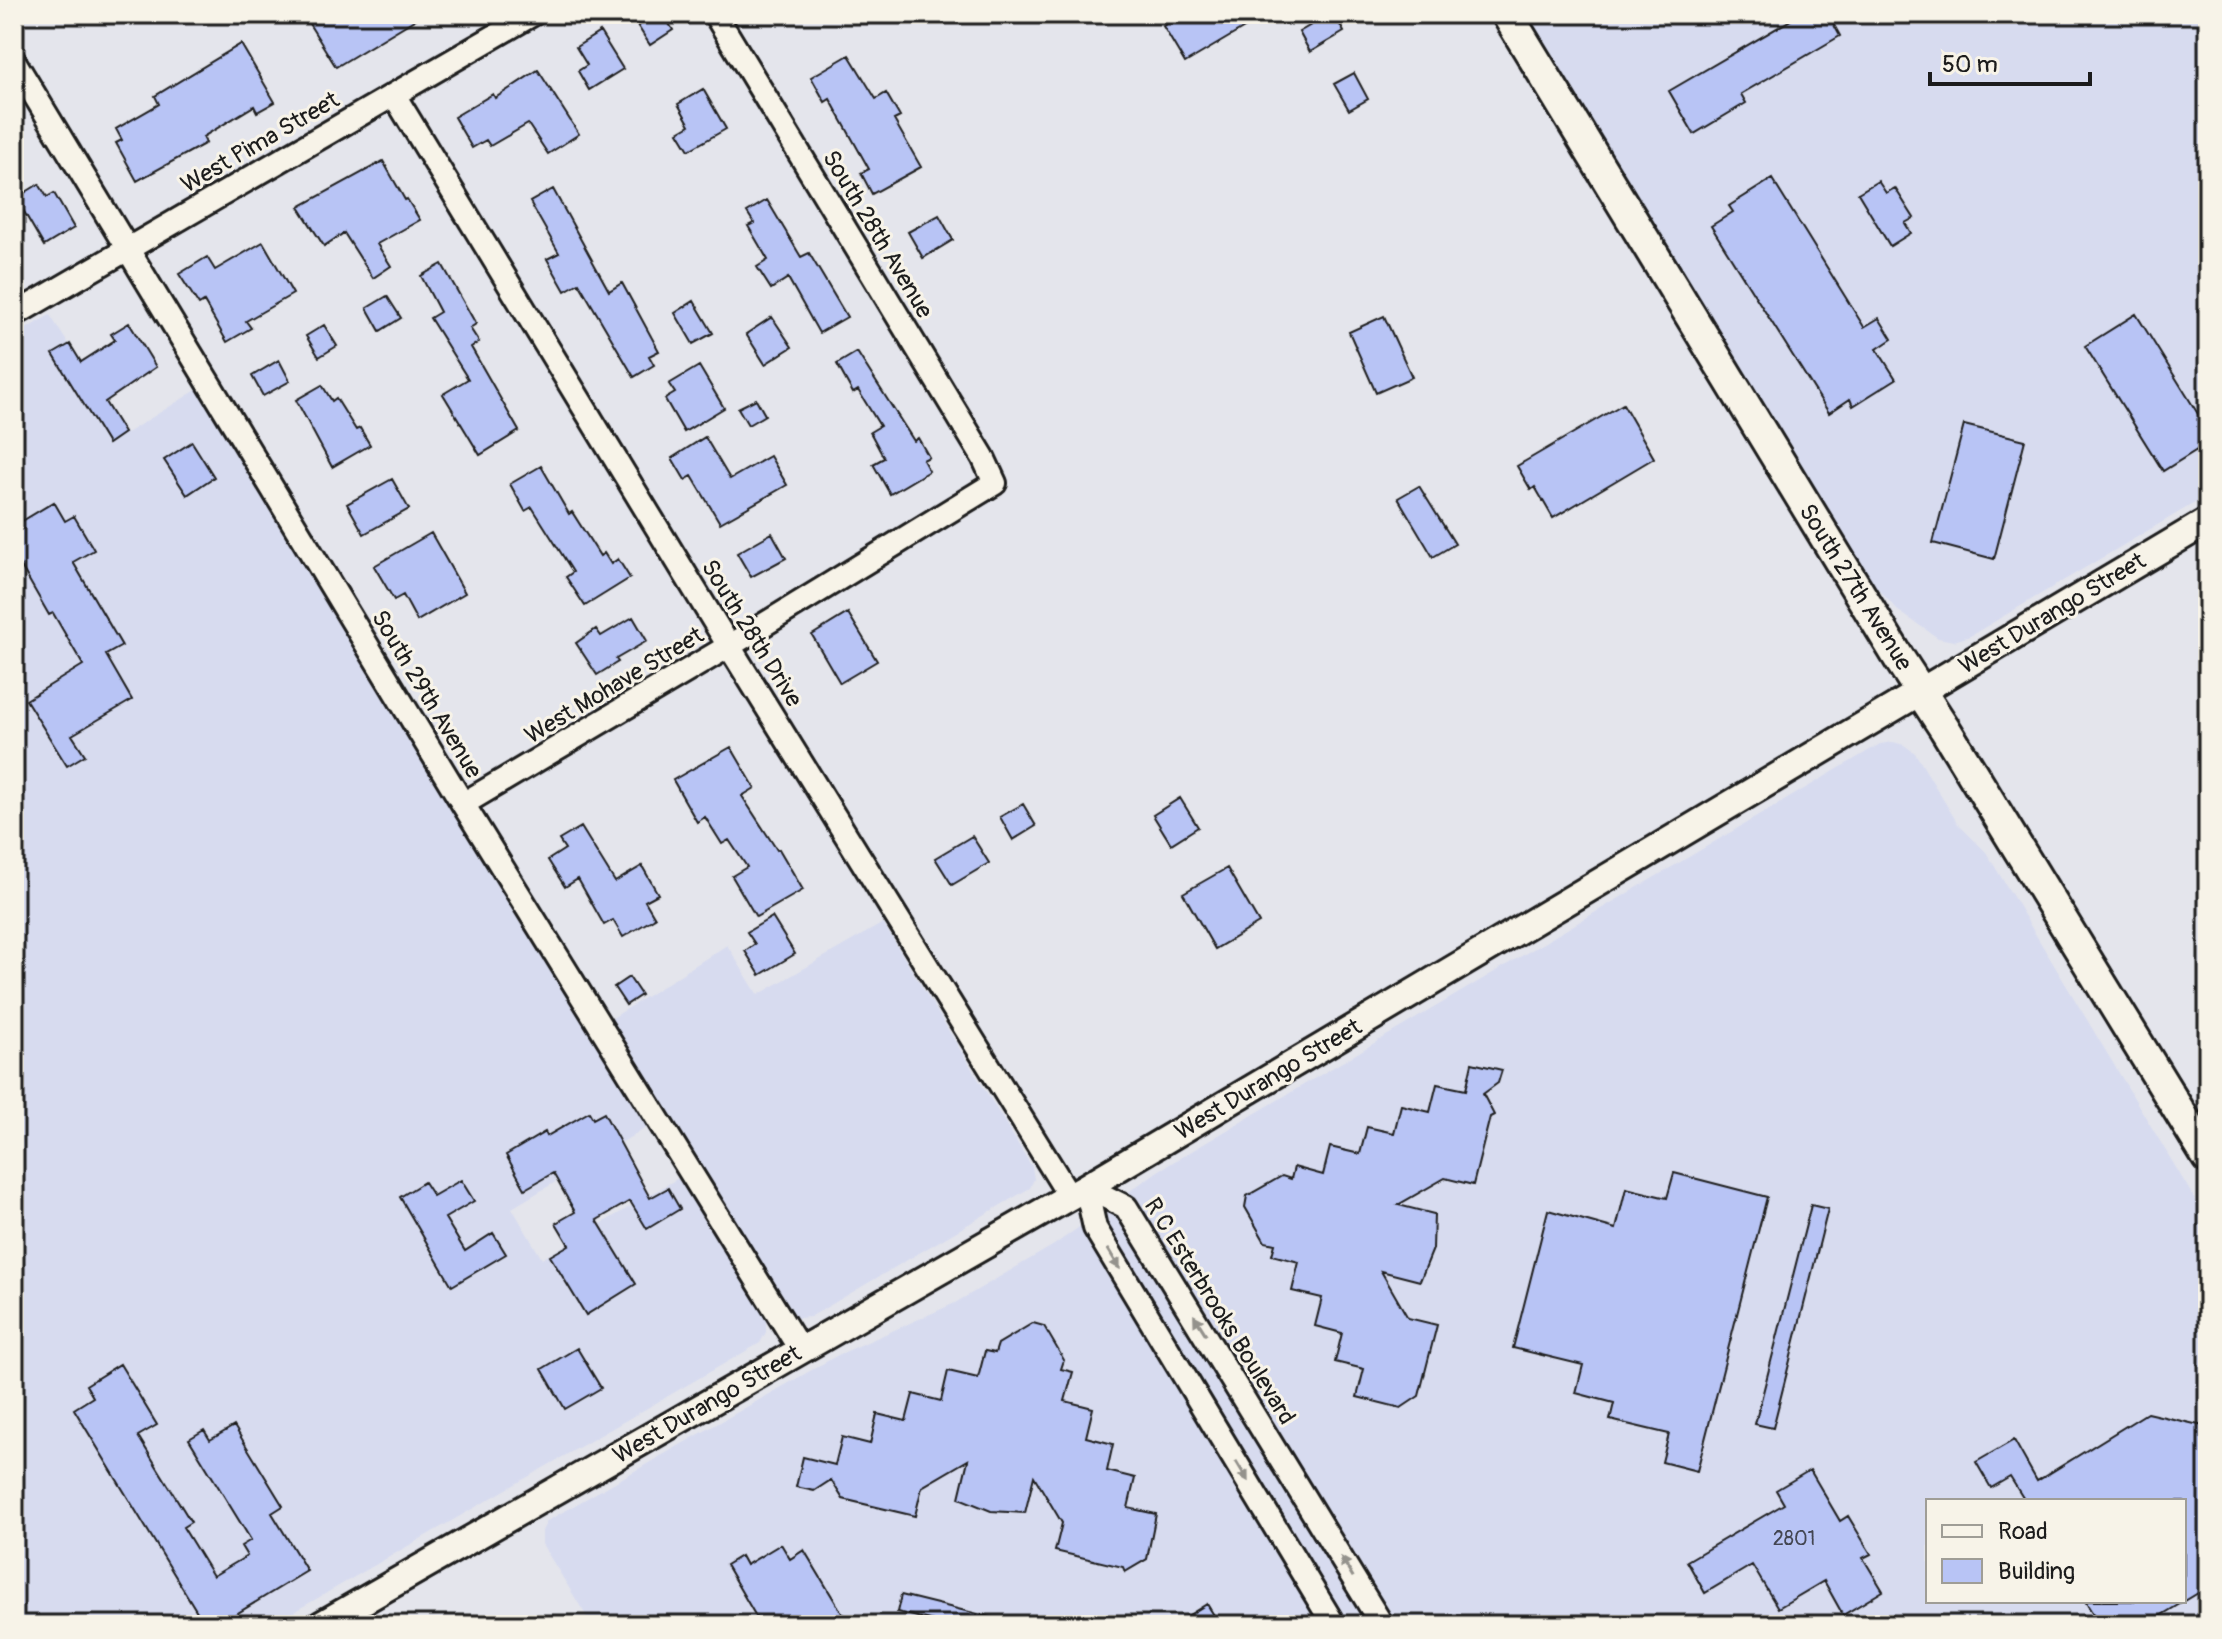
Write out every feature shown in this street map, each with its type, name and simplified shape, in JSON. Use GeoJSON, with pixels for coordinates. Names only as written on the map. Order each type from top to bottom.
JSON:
{"type":"FeatureCollection","features":[{"type":"Feature","properties":{"kind":"main road","name":"South 27th Avenue"},"geometry":{"type":"LineString","coordinates":[[1507,14],[2208,1158]]}},
{"type":"Feature","properties":{"kind":"street","name":"West Pima Street"},"geometry":{"type":"LineString","coordinates":[[14,315],[533,14]]}},
{"type":"Feature","properties":{"kind":"street","name":"South 28th Avenue"},"geometry":{"type":"LineString","coordinates":[[715,14],[983,457],[995,483]]}},
{"type":"Feature","properties":{"kind":"street","name":"South 29th Avenue"},"geometry":{"type":"LineString","coordinates":[[14,61],[463,804],[801,1351]]}},
{"type":"Feature","properties":{"kind":"street","name":"South 28th Drive"},"geometry":{"type":"LineString","coordinates":[[394,95],[729,646],[1078,1192]]}},
{"type":"Feature","properties":{"kind":"street","name":"West Mohave Street"},"geometry":{"type":"LineString","coordinates":[[463,804],[995,483]]}},
{"type":"Feature","properties":{"kind":"street","name":"West Durango Street"},"geometry":{"type":"LineString","coordinates":[[321,1625],[1078,1192],[2208,521]]}},
{"type":"Feature","properties":{"kind":"street"},"geometry":{"type":"LineString","coordinates":[[1078,1192],[1095,1228],[1334,1625]]}},
{"type":"Feature","properties":{"kind":"street","name":"R C Esterbrooks Boulevard"},"geometry":{"type":"LineString","coordinates":[[1078,1192],[1126,1207],[1382,1625]]}},
{"type":"Feature","properties":{"kind":"shaded area"},"geometry":{"type":"Polygon","coordinates":[[[1525,14],[2208,14],[2208,495],[1970,636],[1954,641],[1938,638],[1897,610],[1874,584],[1525,14]]]}},
{"type":"Feature","properties":{"kind":"shaded area"},"geometry":{"type":"Polygon","coordinates":[[[50,315],[125,434],[203,386],[649,1126],[512,1208],[542,1259],[680,1177],[766,1318],[766,1332],[760,1343],[271,1625],[14,1625],[14,336],[50,315]]]}},
{"type":"Feature","properties":{"kind":"shaded area"},"geometry":{"type":"Polygon","coordinates":[[[1893,742],[1904,745],[1915,753],[1958,824],[1986,852],[2208,1221],[2208,1625],[592,1625],[542,1544],[542,1531],[547,1521],[838,1355],[955,1303],[1054,1245],[1158,1171],[1880,744],[1893,742]]]}},
{"type":"Feature","properties":{"kind":"shaded area"},"geometry":{"type":"Polygon","coordinates":[[[883,923],[1032,1167],[1034,1179],[1030,1188],[810,1317],[798,1318],[788,1311],[611,1019],[727,945],[758,995],[883,923]]]}},
{"type":"Feature","properties":{"kind":"building"},"geometry":{"type":"Polygon","coordinates":[[[303,14],[424,14],[336,67],[303,14]]]}},
{"type":"Feature","properties":{"kind":"building"},"geometry":{"type":"Polygon","coordinates":[[[630,14],[663,14],[673,30],[650,45],[630,14]]]}},
{"type":"Feature","properties":{"kind":"building"},"geometry":{"type":"Polygon","coordinates":[[[1183,14],[1238,14],[1246,27],[1185,63],[1163,26],[1183,14]]]}},
{"type":"Feature","properties":{"kind":"building"},"geometry":{"type":"Polygon","coordinates":[[[1334,14],[1344,32],[1310,52],[1299,32],[1334,14]]]}},
{"type":"Feature","properties":{"kind":"building"},"geometry":{"type":"Polygon","coordinates":[[[1801,14],[1828,14],[1840,36],[1741,94],[1746,103],[1694,134],[1669,91],[1801,14]]]}},
{"type":"Feature","properties":{"kind":"building"},"geometry":{"type":"Polygon","coordinates":[[[600,32],[623,69],[589,90],[578,71],[587,65],[576,47],[600,32]]]}},
{"type":"Feature","properties":{"kind":"building"},"geometry":{"type":"Polygon","coordinates":[[[241,44],[275,102],[257,112],[254,106],[203,137],[206,143],[137,181],[116,143],[122,140],[116,129],[159,104],[155,96],[241,44]]]}},
{"type":"Feature","properties":{"kind":"building"},"geometry":{"type":"Polygon","coordinates":[[[849,55],[876,99],[886,93],[900,117],[894,120],[921,167],[872,194],[861,173],[869,169],[830,99],[825,102],[811,77],[849,55]]]}},
{"type":"Feature","properties":{"kind":"building"},"geometry":{"type":"Polygon","coordinates":[[[538,70],[579,134],[548,154],[528,124],[490,146],[486,140],[472,148],[454,117],[493,94],[495,98],[538,70]]]}},
{"type":"Feature","properties":{"kind":"building"},"geometry":{"type":"Polygon","coordinates":[[[1354,73],[1368,99],[1349,110],[1334,84],[1354,73]]]}},
{"type":"Feature","properties":{"kind":"building"},"geometry":{"type":"Polygon","coordinates":[[[703,89],[726,129],[689,150],[678,132],[690,125],[678,104],[703,89]]]}},
{"type":"Feature","properties":{"kind":"building"},"geometry":{"type":"Polygon","coordinates":[[[383,161],[420,220],[377,244],[391,266],[373,278],[344,233],[324,246],[299,207],[383,161]]]}},
{"type":"Feature","properties":{"kind":"building"},"geometry":{"type":"Polygon","coordinates":[[[1772,179],[1864,327],[1879,318],[1892,339],[1877,349],[1896,379],[1853,406],[1850,399],[1829,413],[1711,226],[1733,212],[1729,206],[1772,179]]]}},
{"type":"Feature","properties":{"kind":"building"},"geometry":{"type":"Polygon","coordinates":[[[1878,181],[1886,193],[1895,188],[1914,218],[1905,223],[1911,233],[1890,246],[1858,193],[1878,181]]]}},
{"type":"Feature","properties":{"kind":"building"},"geometry":{"type":"Polygon","coordinates":[[[39,184],[47,197],[54,193],[74,228],[44,246],[16,198],[39,184]]]}},
{"type":"Feature","properties":{"kind":"building"},"geometry":{"type":"Polygon","coordinates":[[[553,189],[609,291],[622,283],[659,351],[649,356],[654,365],[634,377],[579,283],[565,291],[547,259],[559,253],[530,202],[553,189]]]}},
{"type":"Feature","properties":{"kind":"building"},"geometry":{"type":"Polygon","coordinates":[[[767,200],[801,257],[809,253],[847,317],[819,333],[788,278],[771,289],[757,267],[768,260],[748,226],[754,223],[747,212],[767,200]]]}},
{"type":"Feature","properties":{"kind":"building"},"geometry":{"type":"Polygon","coordinates":[[[939,215],[953,240],[923,258],[908,232],[939,215]]]}},
{"type":"Feature","properties":{"kind":"building"},"geometry":{"type":"Polygon","coordinates":[[[263,242],[293,294],[246,321],[251,328],[227,342],[204,302],[199,305],[179,274],[207,257],[215,270],[263,242]]]}},
{"type":"Feature","properties":{"kind":"building"},"geometry":{"type":"Polygon","coordinates":[[[442,264],[476,324],[470,328],[479,342],[471,347],[519,431],[480,455],[443,394],[468,379],[430,318],[440,312],[421,276],[442,264]]]}},
{"type":"Feature","properties":{"kind":"building"},"geometry":{"type":"Polygon","coordinates":[[[387,296],[401,318],[380,331],[367,308],[387,296]]]}},
{"type":"Feature","properties":{"kind":"building"},"geometry":{"type":"Polygon","coordinates":[[[694,301],[713,333],[693,344],[675,313],[694,301]]]}},
{"type":"Feature","properties":{"kind":"building"},"geometry":{"type":"Polygon","coordinates":[[[2136,314],[2208,430],[2208,443],[2163,471],[2085,346],[2136,314]]]}},
{"type":"Feature","properties":{"kind":"building"},"geometry":{"type":"Polygon","coordinates":[[[1384,316],[1412,377],[1376,393],[1349,332],[1384,316]]]}},
{"type":"Feature","properties":{"kind":"building"},"geometry":{"type":"Polygon","coordinates":[[[772,317],[792,347],[765,364],[746,334],[772,317]]]}},
{"type":"Feature","properties":{"kind":"building"},"geometry":{"type":"Polygon","coordinates":[[[129,323],[156,367],[105,402],[124,433],[108,444],[53,354],[70,344],[81,362],[115,340],[111,334],[129,323]]]}},
{"type":"Feature","properties":{"kind":"building"},"geometry":{"type":"Polygon","coordinates":[[[324,325],[337,346],[319,357],[306,336],[324,325]]]}},
{"type":"Feature","properties":{"kind":"building"},"geometry":{"type":"Polygon","coordinates":[[[857,352],[914,441],[918,438],[929,457],[923,460],[929,471],[890,494],[873,464],[884,458],[870,432],[880,426],[858,390],[853,393],[837,364],[857,352]]]}},
{"type":"Feature","properties":{"kind":"building"},"geometry":{"type":"Polygon","coordinates":[[[279,360],[290,381],[263,396],[252,376],[279,360]]]}},
{"type":"Feature","properties":{"kind":"building"},"geometry":{"type":"Polygon","coordinates":[[[699,366],[724,408],[684,432],[665,399],[675,393],[669,384],[699,366]]]}},
{"type":"Feature","properties":{"kind":"building"},"geometry":{"type":"Polygon","coordinates":[[[322,385],[332,401],[336,398],[356,430],[360,428],[370,445],[332,467],[296,400],[322,385]]]}},
{"type":"Feature","properties":{"kind":"building"},"geometry":{"type":"Polygon","coordinates":[[[756,399],[765,415],[748,425],[738,408],[756,399]]]}},
{"type":"Feature","properties":{"kind":"building"},"geometry":{"type":"Polygon","coordinates":[[[1623,404],[1654,458],[1553,518],[1535,487],[1531,490],[1517,466],[1623,404]]]}},
{"type":"Feature","properties":{"kind":"building"},"geometry":{"type":"Polygon","coordinates":[[[1964,425],[2025,440],[1994,559],[1933,543],[1964,425]]]}},
{"type":"Feature","properties":{"kind":"building"},"geometry":{"type":"Polygon","coordinates":[[[705,437],[730,479],[770,456],[787,485],[720,523],[692,476],[685,480],[672,458],[705,437]]]}},
{"type":"Feature","properties":{"kind":"building"},"geometry":{"type":"Polygon","coordinates":[[[192,442],[214,477],[187,495],[164,460],[192,442]]]}},
{"type":"Feature","properties":{"kind":"building"},"geometry":{"type":"Polygon","coordinates":[[[541,466],[569,514],[572,512],[600,556],[604,553],[611,564],[618,559],[630,578],[585,606],[566,577],[573,572],[532,507],[525,511],[510,484],[541,466]]]}},
{"type":"Feature","properties":{"kind":"building"},"geometry":{"type":"Polygon","coordinates":[[[392,479],[409,509],[364,534],[347,504],[392,479]]]}},
{"type":"Feature","properties":{"kind":"building"},"geometry":{"type":"Polygon","coordinates":[[[1419,486],[1455,544],[1433,557],[1398,498],[1419,486]]]}},
{"type":"Feature","properties":{"kind":"building"},"geometry":{"type":"Polygon","coordinates":[[[54,502],[65,521],[74,516],[94,550],[73,562],[122,646],[106,655],[132,700],[72,735],[85,755],[67,766],[26,700],[83,665],[53,613],[49,615],[14,554],[14,526],[54,502]]]}},
{"type":"Feature","properties":{"kind":"building"},"geometry":{"type":"Polygon","coordinates":[[[431,533],[465,593],[417,621],[403,595],[394,600],[374,566],[431,533]]]}},
{"type":"Feature","properties":{"kind":"building"},"geometry":{"type":"Polygon","coordinates":[[[772,533],[786,558],[751,577],[737,553],[772,533]]]}},
{"type":"Feature","properties":{"kind":"building"},"geometry":{"type":"Polygon","coordinates":[[[848,613],[877,661],[840,683],[812,635],[848,613]]]}},
{"type":"Feature","properties":{"kind":"building"},"geometry":{"type":"Polygon","coordinates":[[[633,617],[647,641],[616,659],[618,662],[597,675],[576,643],[596,629],[601,636],[633,617]]]}},
{"type":"Feature","properties":{"kind":"building"},"geometry":{"type":"Polygon","coordinates":[[[731,747],[755,788],[742,796],[803,890],[756,917],[732,876],[747,867],[729,840],[722,844],[705,817],[697,822],[673,780],[731,747]]]}},
{"type":"Feature","properties":{"kind":"building"},"geometry":{"type":"Polygon","coordinates":[[[1180,798],[1198,827],[1171,844],[1153,815],[1180,798]]]}},
{"type":"Feature","properties":{"kind":"building"},"geometry":{"type":"Polygon","coordinates":[[[1023,804],[1036,826],[1013,840],[1000,817],[1023,804]]]}},
{"type":"Feature","properties":{"kind":"building"},"geometry":{"type":"Polygon","coordinates":[[[581,827],[615,882],[642,866],[658,894],[645,901],[655,918],[623,937],[613,920],[604,925],[578,879],[565,887],[548,860],[565,849],[559,840],[581,827]]]}},
{"type":"Feature","properties":{"kind":"building"},"geometry":{"type":"Polygon","coordinates":[[[972,836],[989,863],[952,885],[935,858],[972,836]]]}},
{"type":"Feature","properties":{"kind":"building"},"geometry":{"type":"Polygon","coordinates":[[[1227,868],[1259,923],[1215,949],[1183,893],[1227,868]]]}},
{"type":"Feature","properties":{"kind":"building"},"geometry":{"type":"Polygon","coordinates":[[[772,917],[795,954],[760,975],[745,951],[755,944],[747,932],[772,917]]]}},
{"type":"Feature","properties":{"kind":"building"},"geometry":{"type":"Polygon","coordinates":[[[629,977],[641,995],[626,1005],[614,987],[629,977]]]}},
{"type":"Feature","properties":{"kind":"building"},"geometry":{"type":"Polygon","coordinates":[[[1472,1063],[1502,1070],[1498,1083],[1483,1094],[1494,1115],[1490,1117],[1473,1185],[1445,1178],[1398,1205],[1434,1214],[1433,1249],[1420,1281],[1381,1271],[1408,1318],[1437,1325],[1419,1396],[1401,1408],[1357,1397],[1364,1369],[1335,1362],[1342,1333],[1315,1326],[1322,1298],[1292,1291],[1299,1262],[1272,1255],[1275,1244],[1265,1242],[1245,1207],[1247,1196],[1282,1176],[1291,1179],[1294,1167],[1323,1175],[1330,1147],[1360,1154],[1367,1127],[1394,1133],[1401,1105],[1430,1112],[1437,1084],[1466,1090],[1472,1063]]]}},
{"type":"Feature","properties":{"kind":"building"},"geometry":{"type":"Polygon","coordinates":[[[589,1112],[593,1119],[604,1113],[650,1198],[668,1188],[680,1209],[647,1229],[630,1201],[597,1220],[636,1284],[586,1315],[550,1256],[569,1245],[556,1223],[575,1212],[553,1173],[525,1189],[506,1155],[545,1132],[547,1136],[589,1112]]]}},
{"type":"Feature","properties":{"kind":"building"},"geometry":{"type":"Polygon","coordinates":[[[1674,1173],[1767,1197],[1697,1471],[1662,1462],[1669,1434],[1610,1420],[1614,1403],[1576,1393],[1583,1365],[1513,1348],[1548,1210],[1616,1229],[1626,1188],[1667,1198],[1674,1173]]]}},
{"type":"Feature","properties":{"kind":"building"},"geometry":{"type":"Polygon","coordinates":[[[461,1180],[474,1201],[445,1218],[465,1251],[493,1233],[506,1254],[452,1286],[400,1197],[424,1182],[433,1196],[461,1180]]]}},
{"type":"Feature","properties":{"kind":"building"},"geometry":{"type":"Polygon","coordinates":[[[1811,1205],[1828,1209],[1773,1428],[1755,1424],[1811,1205]]]}},
{"type":"Feature","properties":{"kind":"building"},"geometry":{"type":"Polygon","coordinates":[[[1033,1323],[1044,1326],[1064,1360],[1061,1369],[1073,1372],[1065,1401],[1093,1408],[1086,1437],[1113,1444],[1107,1471],[1135,1478],[1128,1508],[1156,1514],[1147,1559],[1125,1572],[1123,1567],[1055,1551],[1062,1523],[1034,1476],[1025,1513],[991,1511],[959,1498],[968,1460],[922,1487],[915,1516],[843,1499],[831,1480],[814,1491],[796,1487],[803,1457],[835,1465],[842,1437],[870,1444],[877,1414],[906,1421],[913,1394],[941,1401],[948,1371],[978,1378],[985,1351],[995,1353],[998,1344],[1033,1323]]]}},
{"type":"Feature","properties":{"kind":"building"},"geometry":{"type":"Polygon","coordinates":[[[577,1348],[601,1388],[565,1409],[542,1369],[577,1348]]]}},
{"type":"Feature","properties":{"kind":"building"},"geometry":{"type":"Polygon","coordinates":[[[120,1364],[157,1425],[138,1436],[191,1522],[183,1527],[213,1576],[247,1556],[241,1546],[251,1540],[189,1439],[204,1430],[210,1440],[234,1426],[283,1506],[272,1513],[307,1571],[218,1625],[205,1625],[74,1409],[93,1397],[86,1385],[120,1364]]]}},
{"type":"Feature","properties":{"kind":"building"},"geometry":{"type":"Polygon","coordinates":[[[2147,1413],[2208,1427],[2208,1587],[2186,1600],[2186,1499],[2024,1499],[2010,1477],[1991,1488],[1976,1462],[2014,1440],[2037,1481],[2147,1413]]]}},
{"type":"Feature","properties":{"kind":"building"},"geometry":{"type":"Polygon","coordinates":[[[1810,1470],[1840,1521],[1848,1516],[1871,1554],[1863,1558],[1883,1591],[1843,1615],[1824,1581],[1778,1608],[1752,1565],[1705,1593],[1687,1561],[1784,1504],[1776,1490],[1810,1470]]]}},
{"type":"Feature","properties":{"kind":"building"},"geometry":{"type":"Polygon","coordinates":[[[781,1544],[790,1559],[804,1550],[845,1618],[834,1625],[761,1625],[726,1565],[741,1556],[746,1565],[781,1544]]]}},
{"type":"Feature","properties":{"kind":"building"},"geometry":{"type":"Polygon","coordinates":[[[901,1595],[998,1619],[997,1625],[950,1625],[897,1612],[901,1595]]]}},
{"type":"Feature","properties":{"kind":"building"},"geometry":{"type":"Polygon","coordinates":[[[2086,1603],[2181,1603],[2145,1625],[2100,1625],[2086,1603]]]}},
{"type":"Feature","properties":{"kind":"building"},"geometry":{"type":"Polygon","coordinates":[[[1207,1604],[1220,1625],[1173,1625],[1207,1604]]]}}]}
